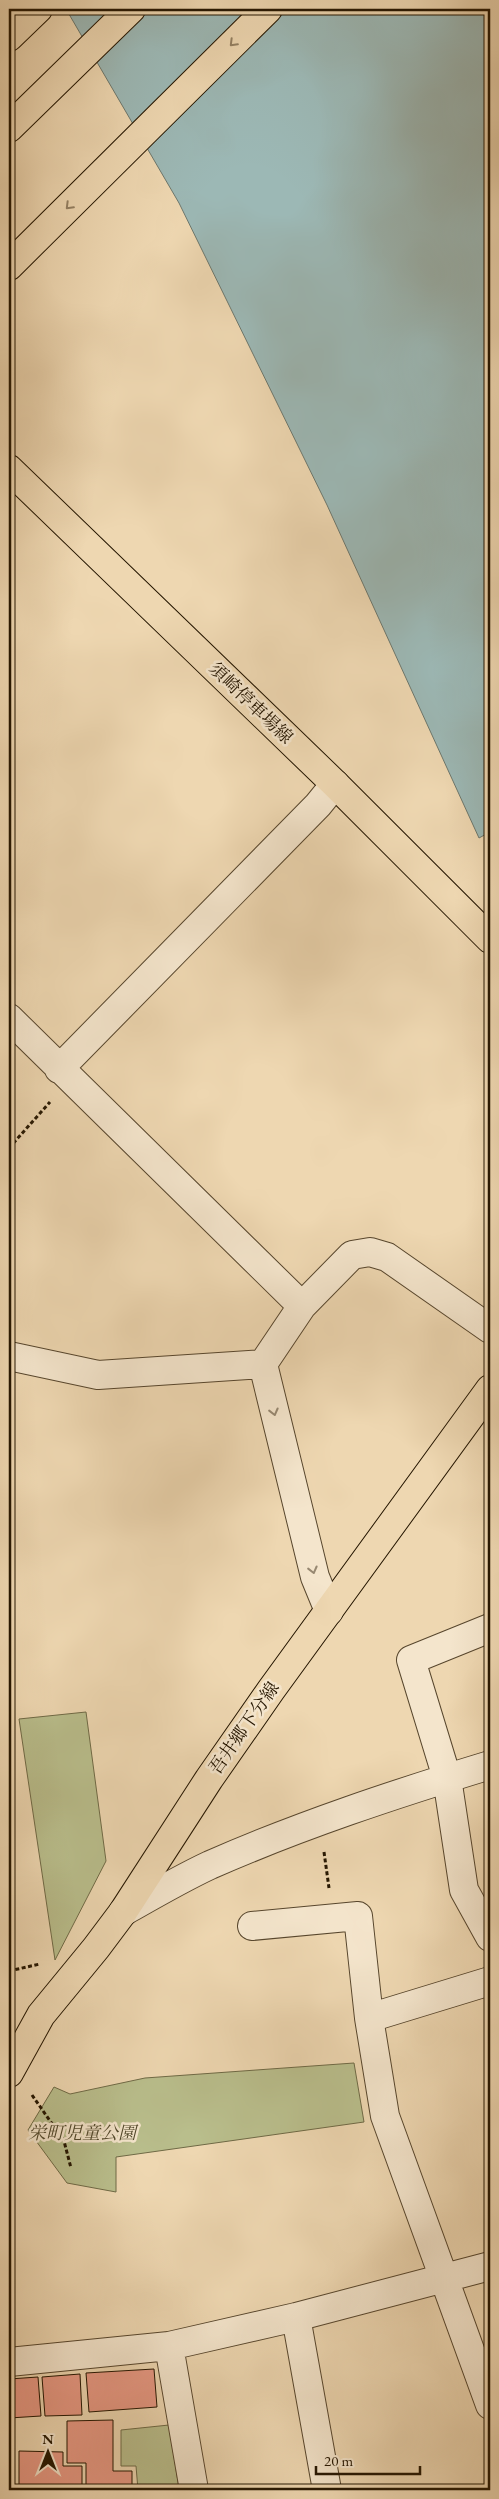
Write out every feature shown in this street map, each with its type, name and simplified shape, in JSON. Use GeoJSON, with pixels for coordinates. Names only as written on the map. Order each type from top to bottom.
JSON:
{"type":"FeatureCollection","features":[{"type":"Feature","properties":{"kind":"main road"},"geometry":{"type":"LineString","coordinates":[[9,37],[38,9]]}},
{"type":"Feature","properties":{"kind":"main road"},"geometry":{"type":"LineString","coordinates":[[9,128],[131,9]]}},
{"type":"Feature","properties":{"kind":"main road"},"geometry":{"type":"LineString","coordinates":[[9,266],[268,9]]}},
{"type":"Feature","properties":{"kind":"main road","name":"須崎停車場線"},"geometry":{"type":"LineString","coordinates":[[9,469],[335,784],[490,939]]}},
{"type":"Feature","properties":{"kind":"main road","name":"吾井郷下分線"},"geometry":{"type":"LineString","coordinates":[[9,2073],[41,2015],[96,1948],[122,1912],[209,1778],[490,1389]]}},
{"type":"Feature","properties":{"kind":"street"},"geometry":{"type":"LineString","coordinates":[[65,1074],[318,805],[335,784]]}},
{"type":"Feature","properties":{"kind":"street"},"geometry":{"type":"LineString","coordinates":[[9,1018],[302,1306]]}},
{"type":"Feature","properties":{"kind":"street"},"geometry":{"type":"LineString","coordinates":[[329,1611],[315,1577],[263,1364],[302,1306],[352,1255],[370,1252],[387,1256],[490,1329]]}},
{"type":"Feature","properties":{"kind":"street"},"geometry":{"type":"LineString","coordinates":[[9,1356],[98,1375],[263,1364]]}},
{"type":"Feature","properties":{"kind":"street"},"geometry":{"type":"LineString","coordinates":[[490,1628],[411,1660],[447,1778],[464,1890],[490,1938]]}},
{"type":"Feature","properties":{"kind":"street"},"geometry":{"type":"LineString","coordinates":[[122,1912],[209,1866],[319,1822],[372,1801],[490,1765]]}},
{"type":"Feature","properties":{"kind":"street"},"geometry":{"type":"LineString","coordinates":[[252,1926],[358,1916],[369,2018],[385,2116],[490,2405]]}},
{"type":"Feature","properties":{"kind":"street"},"geometry":{"type":"LineString","coordinates":[[369,2018],[490,1981]]}},
{"type":"Feature","properties":{"kind":"street"},"geometry":{"type":"LineString","coordinates":[[9,2362],[169,2346],[296,2317],[490,2266]]}},
{"type":"Feature","properties":{"kind":"street"},"geometry":{"type":"LineString","coordinates":[[296,2317],[327,2490]]}},
{"type":"Feature","properties":{"kind":"street"},"geometry":{"type":"LineString","coordinates":[[169,2346],[194,2490]]}},
{"type":"Feature","properties":{"kind":"path"},"geometry":{"type":"LineString","coordinates":[[9,1148],[65,1074]]}},
{"type":"Feature","properties":{"kind":"path"},"geometry":{"type":"LineString","coordinates":[[319,1822],[334,1917]]}},
{"type":"Feature","properties":{"kind":"path"},"geometry":{"type":"LineString","coordinates":[[9,1972],[46,1962]]}},
{"type":"Feature","properties":{"kind":"path"},"geometry":{"type":"LineString","coordinates":[[32,2094],[64,2141],[71,2168]]}},
{"type":"Feature","properties":{"kind":"green space"},"geometry":{"type":"Polygon","coordinates":[[[86,1712],[106,1861],[55,1960],[19,1719],[86,1712]]]}},
{"type":"Feature","properties":{"kind":"green space","name":"栄町児童公園"},"geometry":{"type":"Polygon","coordinates":[[[354,2063],[364,2122],[116,2157],[116,2192],[67,2183],[28,2130],[54,2087],[70,2094],[145,2078],[354,2063]]]}},
{"type":"Feature","properties":{"kind":"green space"},"geometry":{"type":"Polygon","coordinates":[[[169,2425],[179,2488],[138,2490],[136,2466],[121,2466],[121,2430],[169,2425]]]}},
{"type":"Feature","properties":{"kind":"water"},"geometry":{"type":"Polygon","coordinates":[[[66,9],[490,9],[490,832],[479,838],[327,505],[179,203],[66,9]]]}},
{"type":"Feature","properties":{"kind":"building"},"geometry":{"type":"Polygon","coordinates":[[[154,2369],[157,2407],[89,2412],[86,2373],[154,2369]]]}},
{"type":"Feature","properties":{"kind":"building"},"geometry":{"type":"Polygon","coordinates":[[[80,2374],[82,2415],[45,2416],[42,2377],[80,2374]]]}},
{"type":"Feature","properties":{"kind":"building"},"geometry":{"type":"Polygon","coordinates":[[[38,2377],[41,2416],[9,2418],[9,2379],[38,2377]]]}},
{"type":"Feature","properties":{"kind":"building"},"geometry":{"type":"Polygon","coordinates":[[[113,2420],[113,2471],[132,2471],[132,2490],[86,2490],[86,2463],[67,2463],[67,2421],[113,2420]]]}},
{"type":"Feature","properties":{"kind":"building"},"geometry":{"type":"Polygon","coordinates":[[[9,2440],[11,2440],[11,2481],[9,2481],[9,2440]]]}},
{"type":"Feature","properties":{"kind":"building"},"geometry":{"type":"Polygon","coordinates":[[[19,2451],[63,2452],[63,2466],[82,2466],[82,2490],[19,2490],[19,2451]]]}}]}
